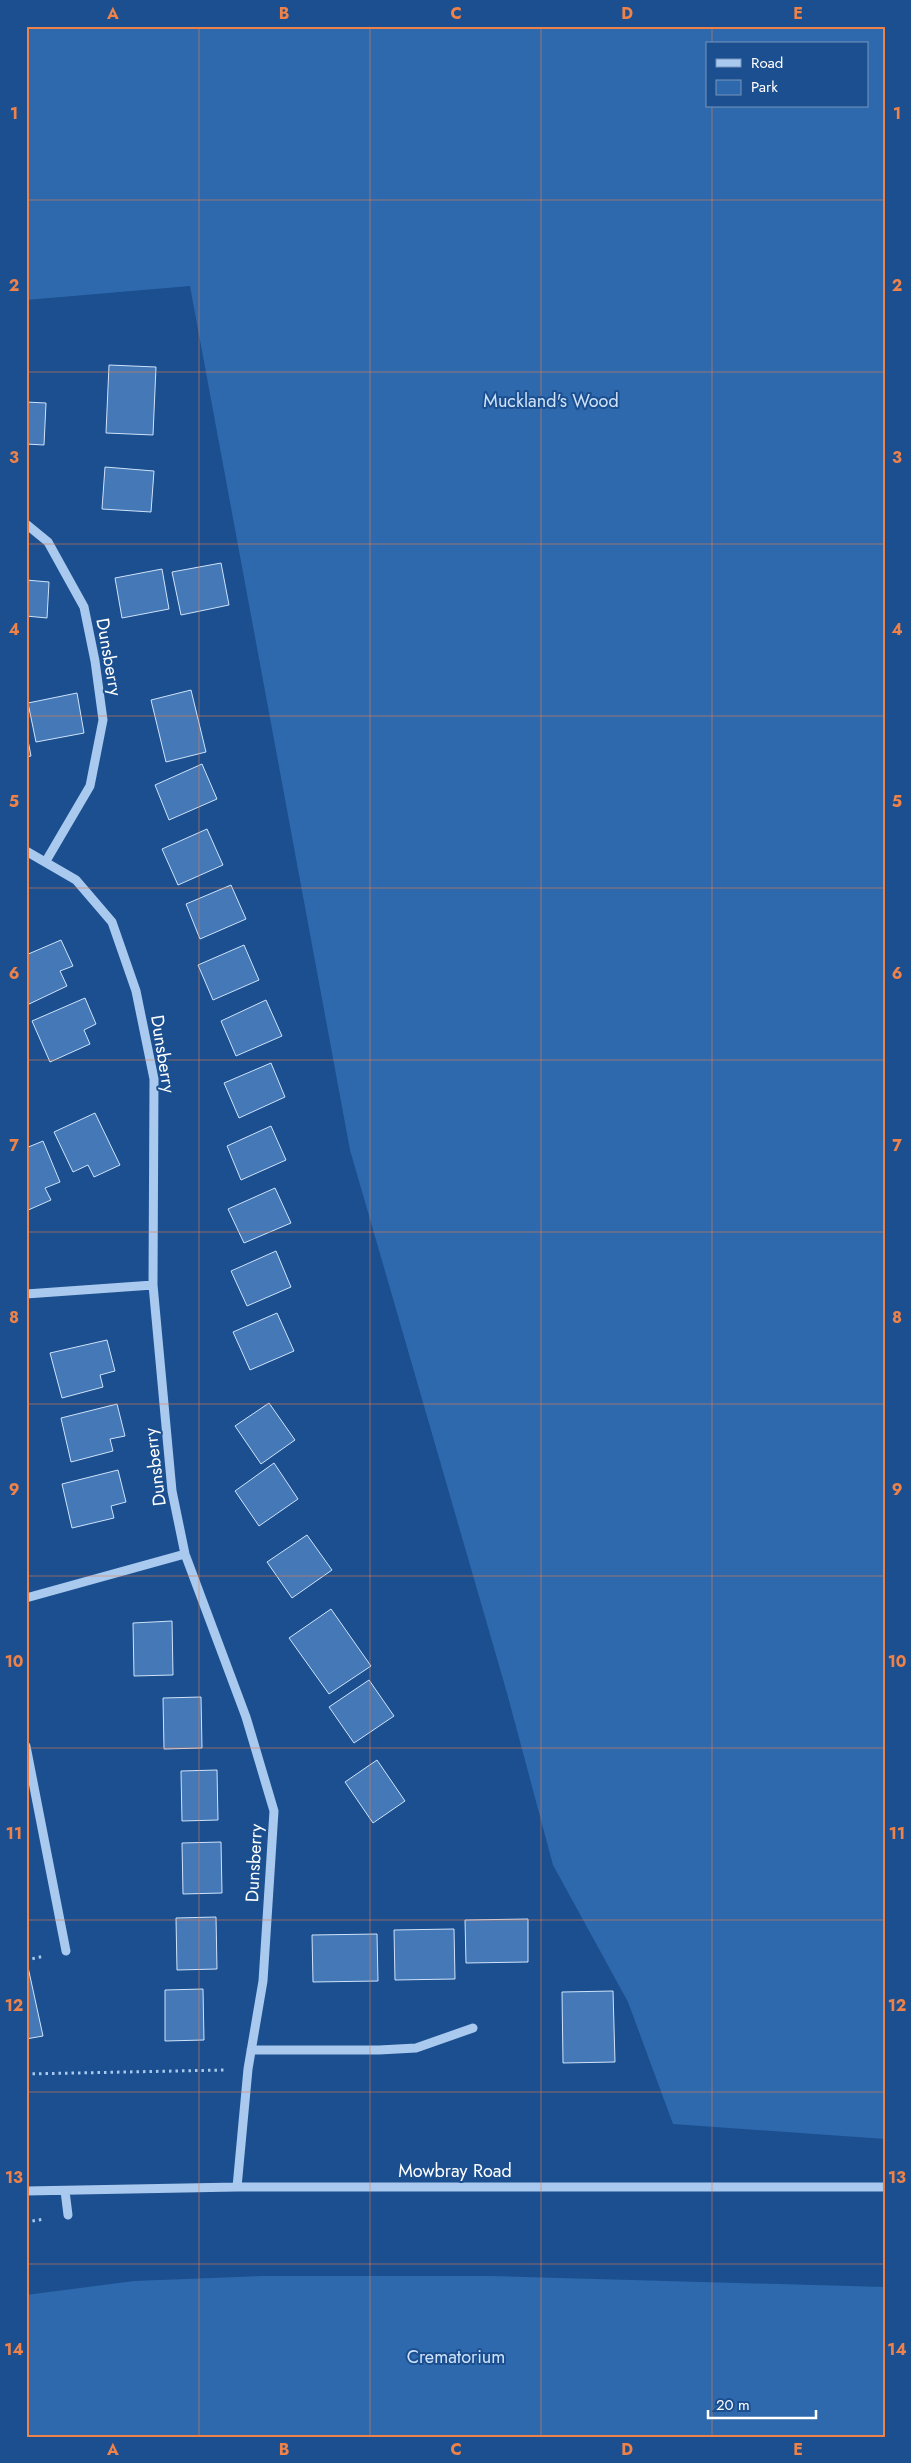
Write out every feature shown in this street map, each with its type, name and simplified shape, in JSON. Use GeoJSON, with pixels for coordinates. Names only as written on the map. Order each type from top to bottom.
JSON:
{"type":"FeatureCollection","features":[{"type":"Feature","properties":{"kind":"street","name":"Dunsberry"},"geometry":{"type":"LineString","coordinates":[[26,524],[48,542],[84,607],[95,661],[103,720],[90,786],[46,861]]}},
{"type":"Feature","properties":{"kind":"street","name":"Dunsberry"},"geometry":{"type":"LineString","coordinates":[[26,851],[76,880],[112,922],[136,991],[154,1079],[153,1285],[172,1491],[184,1554],[246,1717],[274,1811],[263,1981],[248,2069],[237,2187]]}},
{"type":"Feature","properties":{"kind":"street"},"geometry":{"type":"LineString","coordinates":[[26,1294],[153,1285]]}},
{"type":"Feature","properties":{"kind":"street"},"geometry":{"type":"LineString","coordinates":[[26,1598],[184,1554]]}},
{"type":"Feature","properties":{"kind":"street"},"geometry":{"type":"LineString","coordinates":[[26,1746],[66,1951]]}},
{"type":"Feature","properties":{"kind":"street"},"geometry":{"type":"LineString","coordinates":[[251,2050],[379,2050],[416,2048],[473,2028]]}},
{"type":"Feature","properties":{"kind":"street","name":"Mowbray Road"},"geometry":{"type":"LineString","coordinates":[[26,2191],[237,2187],[885,2187]]}},
{"type":"Feature","properties":{"kind":"street"},"geometry":{"type":"LineString","coordinates":[[65,2191],[68,2215]]}},
{"type":"Feature","properties":{"kind":"path"},"geometry":{"type":"LineString","coordinates":[[26,2074],[248,2069]]}},
{"type":"Feature","properties":{"kind":"green space","name":"Muckland's Wood"},"geometry":{"type":"Polygon","coordinates":[[[26,26],[885,26],[885,2139],[673,2124],[628,2002],[553,1865],[507,1693],[350,1150],[190,286],[26,300],[26,26]]]}},
{"type":"Feature","properties":{"kind":"green space","name":"Crematorium"},"geometry":{"type":"Polygon","coordinates":[[[261,2276],[489,2276],[885,2287],[885,2437],[26,2437],[26,2295],[134,2281],[261,2276]]]}},
{"type":"Feature","properties":{"kind":"building"},"geometry":{"type":"Polygon","coordinates":[[[109,365],[156,367],[153,435],[106,433],[109,365]]]}},
{"type":"Feature","properties":{"kind":"building"},"geometry":{"type":"Polygon","coordinates":[[[26,402],[46,403],[44,445],[26,444],[26,402]]]}},
{"type":"Feature","properties":{"kind":"building"},"geometry":{"type":"Polygon","coordinates":[[[105,467],[154,471],[151,512],[102,509],[105,467]]]}},
{"type":"Feature","properties":{"kind":"building"},"geometry":{"type":"Polygon","coordinates":[[[221,563],[229,605],[181,615],[172,572],[221,563]]]}},
{"type":"Feature","properties":{"kind":"building"},"geometry":{"type":"Polygon","coordinates":[[[162,569],[169,609],[122,618],[115,578],[162,569]]]}},
{"type":"Feature","properties":{"kind":"building"},"geometry":{"type":"Polygon","coordinates":[[[26,580],[49,582],[47,618],[26,616],[26,580]]]}},
{"type":"Feature","properties":{"kind":"building"},"geometry":{"type":"Polygon","coordinates":[[[191,690],[206,752],[166,762],[151,700],[191,690]]]}},
{"type":"Feature","properties":{"kind":"building"},"geometry":{"type":"Polygon","coordinates":[[[77,693],[84,733],[36,742],[28,703],[77,693]]]}},
{"type":"Feature","properties":{"kind":"building"},"geometry":{"type":"Polygon","coordinates":[[[26,730],[31,756],[26,757],[26,730]]]}},
{"type":"Feature","properties":{"kind":"building"},"geometry":{"type":"Polygon","coordinates":[[[202,764],[217,799],[169,820],[155,785],[202,764]]]}},
{"type":"Feature","properties":{"kind":"building"},"geometry":{"type":"Polygon","coordinates":[[[207,829],[223,865],[178,885],[162,849],[207,829]]]}},
{"type":"Feature","properties":{"kind":"building"},"geometry":{"type":"Polygon","coordinates":[[[231,885],[246,919],[200,939],[186,904],[231,885]]]}},
{"type":"Feature","properties":{"kind":"building"},"geometry":{"type":"Polygon","coordinates":[[[61,940],[73,966],[60,971],[67,986],[27,1005],[26,955],[61,940]]]}},
{"type":"Feature","properties":{"kind":"building"},"geometry":{"type":"Polygon","coordinates":[[[244,945],[259,980],[213,1000],[198,965],[244,945]]]}},
{"type":"Feature","properties":{"kind":"building"},"geometry":{"type":"Polygon","coordinates":[[[85,998],[96,1024],[84,1030],[90,1044],[50,1062],[32,1021],[85,998]]]}},
{"type":"Feature","properties":{"kind":"building"},"geometry":{"type":"Polygon","coordinates":[[[266,1000],[282,1036],[236,1056],[221,1021],[266,1000]]]}},
{"type":"Feature","properties":{"kind":"building"},"geometry":{"type":"Polygon","coordinates":[[[271,1063],[285,1097],[239,1118],[224,1083],[271,1063]]]}},
{"type":"Feature","properties":{"kind":"building"},"geometry":{"type":"Polygon","coordinates":[[[95,1113],[120,1165],[94,1177],[88,1165],[73,1172],[54,1132],[95,1113]]]}},
{"type":"Feature","properties":{"kind":"building"},"geometry":{"type":"Polygon","coordinates":[[[271,1126],[286,1160],[241,1180],[227,1146],[271,1126]]]}},
{"type":"Feature","properties":{"kind":"building"},"geometry":{"type":"Polygon","coordinates":[[[43,1141],[60,1182],[45,1188],[51,1200],[26,1211],[26,1148],[43,1141]]]}},
{"type":"Feature","properties":{"kind":"building"},"geometry":{"type":"Polygon","coordinates":[[[275,1188],[291,1223],[244,1243],[228,1209],[275,1188]]]}},
{"type":"Feature","properties":{"kind":"building"},"geometry":{"type":"Polygon","coordinates":[[[276,1251],[291,1287],[247,1306],[231,1271],[276,1251]]]}},
{"type":"Feature","properties":{"kind":"building"},"geometry":{"type":"Polygon","coordinates":[[[277,1313],[294,1351],[250,1370],[233,1332],[277,1313]]]}},
{"type":"Feature","properties":{"kind":"building"},"geometry":{"type":"Polygon","coordinates":[[[107,1340],[115,1371],[100,1375],[103,1387],[62,1398],[50,1353],[107,1340]]]}},
{"type":"Feature","properties":{"kind":"building"},"geometry":{"type":"Polygon","coordinates":[[[269,1403],[295,1440],[261,1464],[235,1426],[269,1403]]]}},
{"type":"Feature","properties":{"kind":"building"},"geometry":{"type":"Polygon","coordinates":[[[117,1404],[125,1436],[110,1439],[113,1451],[71,1462],[61,1418],[117,1404]]]}},
{"type":"Feature","properties":{"kind":"building"},"geometry":{"type":"Polygon","coordinates":[[[274,1463],[298,1499],[259,1526],[235,1491],[274,1463]]]}},
{"type":"Feature","properties":{"kind":"building"},"geometry":{"type":"Polygon","coordinates":[[[118,1470],[126,1502],[111,1506],[114,1518],[72,1528],[62,1484],[118,1470]]]}},
{"type":"Feature","properties":{"kind":"building"},"geometry":{"type":"Polygon","coordinates":[[[307,1535],[332,1570],[292,1598],[267,1562],[307,1535]]]}},
{"type":"Feature","properties":{"kind":"building"},"geometry":{"type":"Polygon","coordinates":[[[331,1609],[371,1666],[329,1694],[289,1638],[331,1609]]]}},
{"type":"Feature","properties":{"kind":"building"},"geometry":{"type":"Polygon","coordinates":[[[172,1621],[173,1675],[134,1676],[133,1623],[172,1621]]]}},
{"type":"Feature","properties":{"kind":"building"},"geometry":{"type":"Polygon","coordinates":[[[369,1680],[394,1716],[354,1743],[329,1707],[369,1680]]]}},
{"type":"Feature","properties":{"kind":"building"},"geometry":{"type":"Polygon","coordinates":[[[201,1697],[202,1748],[164,1749],[163,1698],[201,1697]]]}},
{"type":"Feature","properties":{"kind":"building"},"geometry":{"type":"Polygon","coordinates":[[[377,1760],[405,1801],[373,1823],[345,1782],[377,1760]]]}},
{"type":"Feature","properties":{"kind":"building"},"geometry":{"type":"Polygon","coordinates":[[[217,1770],[218,1820],[182,1821],[181,1771],[217,1770]]]}},
{"type":"Feature","properties":{"kind":"building"},"geometry":{"type":"Polygon","coordinates":[[[221,1842],[222,1893],[183,1894],[182,1843],[221,1842]]]}},
{"type":"Feature","properties":{"kind":"building"},"geometry":{"type":"Polygon","coordinates":[[[216,1917],[217,1969],[177,1970],[176,1918],[216,1917]]]}},
{"type":"Feature","properties":{"kind":"building"},"geometry":{"type":"Polygon","coordinates":[[[528,1919],[528,1962],[466,1963],[465,1920],[528,1919]]]}},
{"type":"Feature","properties":{"kind":"building"},"geometry":{"type":"Polygon","coordinates":[[[454,1929],[455,1979],[395,1980],[394,1930],[454,1929]]]}},
{"type":"Feature","properties":{"kind":"building"},"geometry":{"type":"Polygon","coordinates":[[[377,1934],[378,1981],[313,1982],[312,1935],[377,1934]]]}},
{"type":"Feature","properties":{"kind":"building"},"geometry":{"type":"Polygon","coordinates":[[[28,1967],[43,2036],[26,2039],[26,1968],[28,1967]]]}},
{"type":"Feature","properties":{"kind":"building"},"geometry":{"type":"Polygon","coordinates":[[[203,1989],[204,2040],[165,2041],[165,1990],[203,1989]]]}},
{"type":"Feature","properties":{"kind":"building"},"geometry":{"type":"Polygon","coordinates":[[[613,1991],[615,2062],[563,2063],[562,1992],[613,1991]]]}}]}
